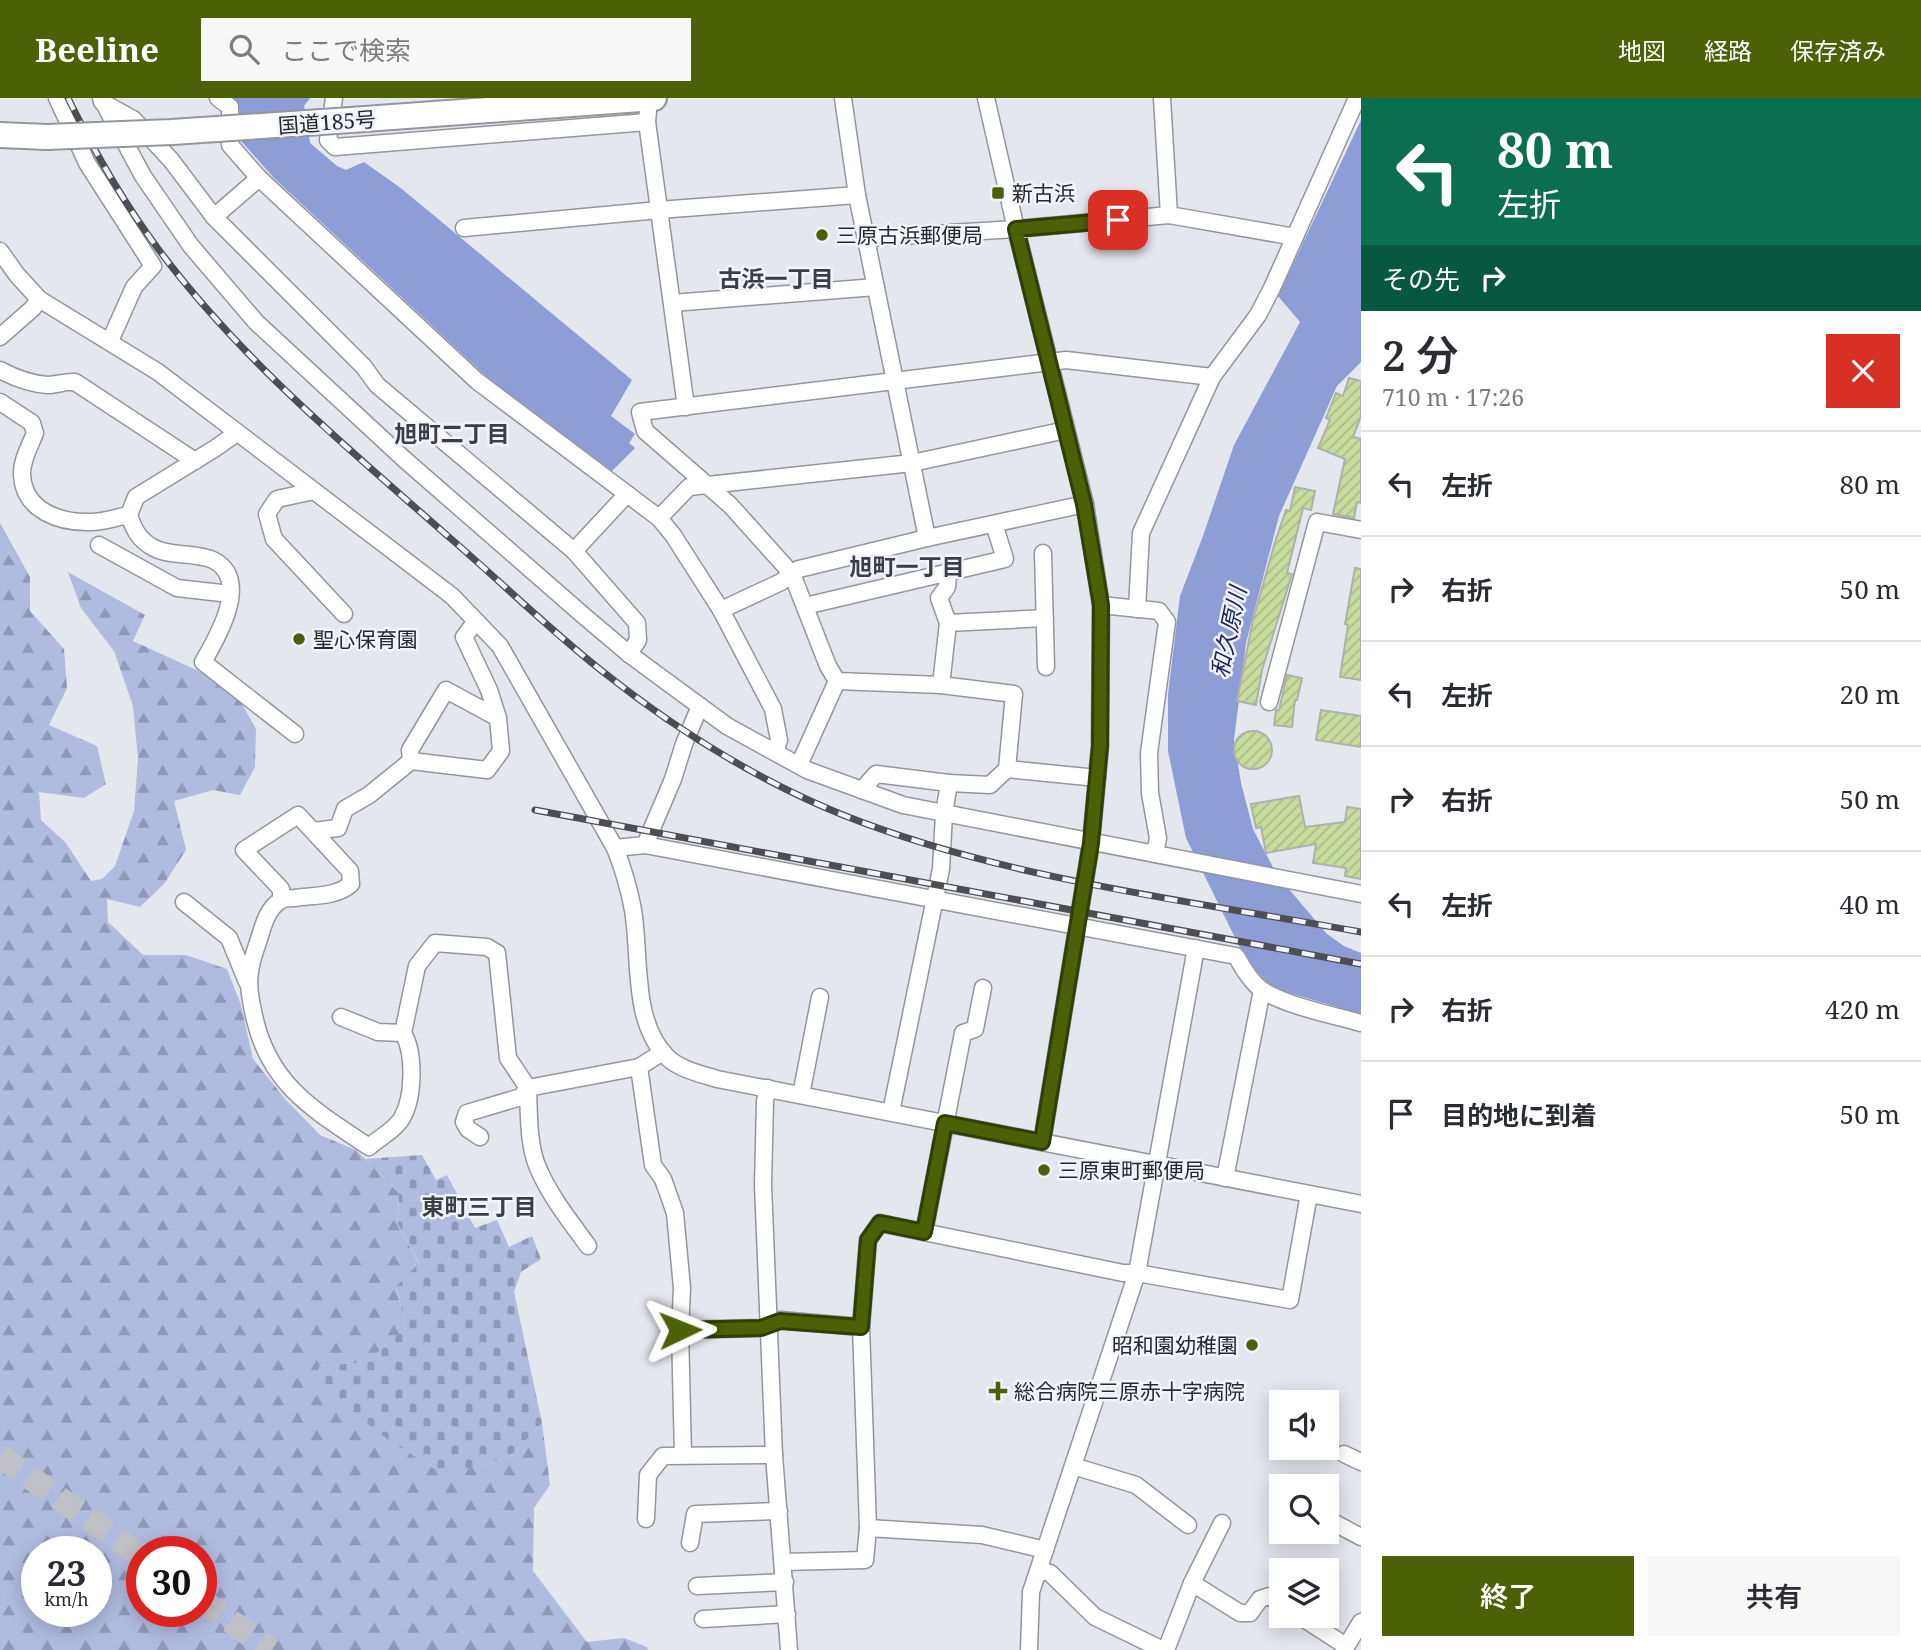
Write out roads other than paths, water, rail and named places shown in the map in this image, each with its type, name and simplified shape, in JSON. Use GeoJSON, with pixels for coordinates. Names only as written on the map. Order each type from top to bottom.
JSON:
{"type":"FeatureCollection","features":[{"type":"Feature","properties":{"kind":"highway","name":"国道185号"},"geometry":{"type":"LineString","coordinates":[[0,135],[47,137],[172,132],[596,100],[648,110],[654,98]]}},
{"type":"Feature","properties":{"kind":"street"},"geometry":{"type":"LineString","coordinates":[[57,98],[87,163],[153,266],[134,287],[110,341]]}},
{"type":"Feature","properties":{"kind":"street"},"geometry":{"type":"LineString","coordinates":[[218,98],[230,107],[230,145],[259,178],[477,381],[659,518],[673,535],[721,610],[773,709],[779,740],[775,752]]}},
{"type":"Feature","properties":{"kind":"street"},"geometry":{"type":"LineString","coordinates":[[334,98],[328,140],[335,147],[648,110],[686,407]]}},
{"type":"Feature","properties":{"kind":"street"},"geometry":{"type":"LineString","coordinates":[[844,98],[857,195],[927,538]]}},
{"type":"Feature","properties":{"kind":"street"},"geometry":{"type":"LineString","coordinates":[[986,98],[1084,504],[1101,605],[1100,733],[1091,843],[1042,1142]]}},
{"type":"Feature","properties":{"kind":"street"},"geometry":{"type":"LineString","coordinates":[[1162,98],[1169,215]]}},
{"type":"Feature","properties":{"kind":"street"},"geometry":{"type":"LineString","coordinates":[[1137,609],[1141,533],[1212,377],[1258,315],[1357,98]]}},
{"type":"Feature","properties":{"kind":"street"},"geometry":{"type":"LineString","coordinates":[[103,99],[133,119],[171,160],[214,216],[364,367],[377,384],[574,551],[637,623],[638,640],[629,654]]}},
{"type":"Feature","properties":{"kind":"street"},"geometry":{"type":"LineString","coordinates":[[103,99],[143,176],[191,246],[257,322],[404,459],[629,654],[727,726],[799,765],[903,806],[1361,894]]}},
{"type":"Feature","properties":{"kind":"street"},"geometry":{"type":"LineString","coordinates":[[214,216],[259,178]]}},
{"type":"Feature","properties":{"kind":"street"},"geometry":{"type":"LineString","coordinates":[[464,228],[857,195]]}},
{"type":"Feature","properties":{"kind":"street"},"geometry":{"type":"LineString","coordinates":[[866,238],[1016,229],[1169,215],[1295,237]]}},
{"type":"Feature","properties":{"kind":"street"},"geometry":{"type":"LineString","coordinates":[[0,251],[39,299],[158,372],[452,596],[500,646],[615,848],[625,873],[633,911],[642,1002],[656,1043],[670,1060],[691,1071],[718,1079],[1361,1204]]}},
{"type":"Feature","properties":{"kind":"street"},"geometry":{"type":"LineString","coordinates":[[672,303],[876,287]]}},
{"type":"Feature","properties":{"kind":"street"},"geometry":{"type":"LineString","coordinates":[[0,338],[33,308],[39,299]]}},
{"type":"Feature","properties":{"kind":"street"},"geometry":{"type":"LineString","coordinates":[[837,681],[828,666],[792,574],[730,505],[645,431],[640,412],[1066,360],[1212,377]]}},
{"type":"Feature","properties":{"kind":"street"},"geometry":{"type":"LineString","coordinates":[[0,370],[16,379],[51,385],[62,381],[75,382],[195,461]]}},
{"type":"Feature","properties":{"kind":"street"},"geometry":{"type":"LineString","coordinates":[[0,401],[32,423],[36,433],[25,456],[22,474],[27,496],[43,512],[62,520],[92,523],[129,515]]}},
{"type":"Feature","properties":{"kind":"street"},"geometry":{"type":"LineString","coordinates":[[659,518],[689,487],[912,463],[1066,430]]}},
{"type":"Feature","properties":{"kind":"street"},"geometry":{"type":"LineString","coordinates":[[237,433],[136,497],[129,515],[136,534],[156,549],[213,560],[223,568],[230,578],[224,626],[203,662],[295,734]]}},
{"type":"Feature","properties":{"kind":"street"},"geometry":{"type":"LineString","coordinates":[[314,491],[277,499],[267,514],[274,539],[344,614]]}},
{"type":"Feature","properties":{"kind":"street"},"geometry":{"type":"LineString","coordinates":[[574,551],[627,494]]}},
{"type":"Feature","properties":{"kind":"street"},"geometry":{"type":"LineString","coordinates":[[721,610],[781,582],[799,569],[1084,504]]}},
{"type":"Feature","properties":{"kind":"street"},"geometry":{"type":"LineString","coordinates":[[1269,702],[1317,522],[1361,530]]}},
{"type":"Feature","properties":{"kind":"street"},"geometry":{"type":"LineString","coordinates":[[804,606],[1005,559],[994,524]]}},
{"type":"Feature","properties":{"kind":"street"},"geometry":{"type":"LineString","coordinates":[[99,545],[177,587],[230,594]]}},
{"type":"Feature","properties":{"kind":"street"},"geometry":{"type":"LineString","coordinates":[[1043,554],[1046,667]]}},
{"type":"Feature","properties":{"kind":"street"},"geometry":{"type":"LineString","coordinates":[[941,685],[948,623],[939,598],[947,587],[948,573]]}},
{"type":"Feature","properties":{"kind":"street"},"geometry":{"type":"LineString","coordinates":[[1101,605],[1159,611],[1167,622],[1149,753],[1150,793],[1158,838],[1155,855]]}},
{"type":"Feature","properties":{"kind":"street"},"geometry":{"type":"LineString","coordinates":[[948,623],[1045,618]]}},
{"type":"Feature","properties":{"kind":"street"},"geometry":{"type":"LineString","coordinates":[[313,831],[338,828],[345,809],[369,795],[411,761],[486,769],[501,751],[498,718],[489,690],[464,637],[476,621]]}},
{"type":"Feature","properties":{"kind":"street"},"geometry":{"type":"LineString","coordinates":[[837,681],[941,685],[1014,694],[1007,769],[990,785],[877,774],[862,790]]}},
{"type":"Feature","properties":{"kind":"street"},"geometry":{"type":"LineString","coordinates":[[799,765],[837,681]]}},
{"type":"Feature","properties":{"kind":"street"},"geometry":{"type":"LineString","coordinates":[[411,761],[410,750],[446,690],[498,718]]}},
{"type":"Feature","properties":{"kind":"street"},"geometry":{"type":"LineString","coordinates":[[645,845],[700,706]]}},
{"type":"Feature","properties":{"kind":"street"},"geometry":{"type":"LineString","coordinates":[[1007,769],[1097,778]]}},
{"type":"Feature","properties":{"kind":"street"},"geometry":{"type":"LineString","coordinates":[[891,1112],[936,899],[949,783]]}},
{"type":"Feature","properties":{"kind":"street"},"geometry":{"type":"LineString","coordinates":[[247,985],[251,962],[268,912],[281,900],[341,892],[351,884],[351,871],[298,814],[244,850],[281,889],[281,900]]}},
{"type":"Feature","properties":{"kind":"street"},"geometry":{"type":"LineString","coordinates":[[615,848],[645,845],[1236,956],[1262,990],[1294,1003],[1361,1023]]}},
{"type":"Feature","properties":{"kind":"street"},"geometry":{"type":"LineString","coordinates":[[184,902],[229,938],[247,985],[260,1042],[278,1075],[309,1107],[369,1147],[401,1120],[411,1095],[410,1044],[403,1033],[417,966],[435,943],[487,947],[497,953],[508,1058],[528,1087],[534,1155],[538,1168],[558,1204],[588,1246]]}},
{"type":"Feature","properties":{"kind":"street"},"geometry":{"type":"LineString","coordinates":[[1032,1649],[1031,1592],[1137,1273],[1196,948]]}},
{"type":"Feature","properties":{"kind":"street"},"geometry":{"type":"LineString","coordinates":[[924,1232],[962,1033],[975,1028],[983,988]]}},
{"type":"Feature","properties":{"kind":"street"},"geometry":{"type":"LineString","coordinates":[[1224,1178],[1262,990]]}},
{"type":"Feature","properties":{"kind":"street"},"geometry":{"type":"LineString","coordinates":[[801,1095],[820,997]]}},
{"type":"Feature","properties":{"kind":"street"},"geometry":{"type":"LineString","coordinates":[[341,1017],[378,1032],[403,1033]]}},
{"type":"Feature","properties":{"kind":"street"},"geometry":{"type":"LineString","coordinates":[[480,1137],[468,1129],[464,1122],[467,1113],[521,1097],[528,1087],[639,1067],[663,1052]]}},
{"type":"Feature","properties":{"kind":"street"},"geometry":{"type":"LineString","coordinates":[[639,1067],[653,1165],[663,1179],[675,1213],[682,1288],[680,1330],[683,1455]]}},
{"type":"Feature","properties":{"kind":"street"},"geometry":{"type":"LineString","coordinates":[[768,1088],[765,1101],[763,1185],[774,1455],[789,1650]]}},
{"type":"Feature","properties":{"kind":"street"},"geometry":{"type":"LineString","coordinates":[[783,1562],[865,1560],[868,1528],[861,1327],[868,1240],[880,1223],[1123,1273],[1137,1273],[1290,1300],[1304,1193]]}},
{"type":"Feature","properties":{"kind":"street"},"geometry":{"type":"LineString","coordinates":[[680,1330],[761,1328],[780,1321],[861,1327]]}},
{"type":"Feature","properties":{"kind":"street"},"geometry":{"type":"LineString","coordinates":[[1344,1454],[1361,1462]]}},
{"type":"Feature","properties":{"kind":"street"},"geometry":{"type":"LineString","coordinates":[[646,1519],[648,1475],[663,1456],[774,1455]]}},
{"type":"Feature","properties":{"kind":"street"},"geometry":{"type":"LineString","coordinates":[[1073,1466],[1136,1485],[1188,1525]]}},
{"type":"Feature","properties":{"kind":"street"},"geometry":{"type":"LineString","coordinates":[[690,1543],[695,1514],[779,1511]]}},
{"type":"Feature","properties":{"kind":"street"},"geometry":{"type":"LineString","coordinates":[[1038,1570],[1050,1573],[1095,1617],[1164,1650],[1192,1583],[1222,1523]]}},
{"type":"Feature","properties":{"kind":"street"},"geometry":{"type":"LineString","coordinates":[[1339,1525],[1361,1537]]}},
{"type":"Feature","properties":{"kind":"street"},"geometry":{"type":"LineString","coordinates":[[868,1528],[982,1535],[1045,1550]]}},
{"type":"Feature","properties":{"kind":"street"},"geometry":{"type":"LineString","coordinates":[[697,1586],[785,1582]]}},
{"type":"Feature","properties":{"kind":"street"},"geometry":{"type":"LineString","coordinates":[[1192,1583],[1240,1613],[1250,1613],[1260,1599],[1269,1596]]}},
{"type":"Feature","properties":{"kind":"street"},"geometry":{"type":"LineString","coordinates":[[703,1619],[787,1614]]}},
{"type":"Feature","properties":{"kind":"street"},"geometry":{"type":"LineString","coordinates":[[1317,1628],[1345,1648],[1361,1622]]}},
{"type":"Feature","properties":{"kind":"water"},"geometry":{"type":"Polygon","coordinates":[[[233,98],[310,98],[304,106],[310,143],[337,166],[346,170],[364,162],[402,189],[632,380],[611,416],[635,434],[629,443],[635,448],[612,471],[489,379],[274,178],[241,141],[239,105],[233,98]]]}},
{"type":"Feature","properties":{"kind":"water","name":"和久原川"},"geometry":{"type":"Polygon","coordinates":[[[1361,120],[1361,362],[1337,386],[1279,516],[1246,643],[1234,740],[1241,783],[1253,829],[1277,875],[1327,934],[1344,946],[1361,953],[1361,1014],[1272,988],[1246,960],[1186,838],[1168,751],[1168,694],[1180,596],[1234,445],[1300,322],[1278,296],[1361,120]]]}},
{"type":"Feature","properties":{"kind":"tunnel"},"geometry":{"type":"LineString","coordinates":[[0,1456],[126,1546]]}},
{"type":"Feature","properties":{"kind":"tunnel"},"geometry":{"type":"LineString","coordinates":[[217,1611],[271,1650]]}},
{"type":"Feature","properties":{"kind":"railway"},"geometry":{"type":"LineString","coordinates":[[68,98],[110,176],[146,232],[191,290],[260,366],[563,639],[602,671],[688,733],[748,769],[811,801],[905,837],[968,856],[1099,886],[1361,932]]}},
{"type":"Feature","properties":{"kind":"railway"},"geometry":{"type":"LineString","coordinates":[[535,810],[1361,964]]}},
{"type":"Feature","properties":{"kind":"place","name":"新古浜"},"geometry":{"type":"Point","coordinates":[998,193]}},
{"type":"Feature","properties":{"kind":"place","name":"三原古浜郵便局"},"geometry":{"type":"Point","coordinates":[822,235]}},
{"type":"Feature","properties":{"kind":"place","name":"聖心保育園"},"geometry":{"type":"Point","coordinates":[299,639]}},
{"type":"Feature","properties":{"kind":"place","name":"三原東町郵便局"},"geometry":{"type":"Point","coordinates":[1044,1170]}},
{"type":"Feature","properties":{"kind":"place","name":"昭和園幼稚園"},"geometry":{"type":"Point","coordinates":[1252,1345]}},
{"type":"Feature","properties":{"kind":"place","name":"総合病院三原赤十字病院"},"geometry":{"type":"Point","coordinates":[998,1391]}},
{"type":"Feature","properties":{"kind":"district","name":"古浜一丁目"},"geometry":{"type":"Point","coordinates":[776,278]}},
{"type":"Feature","properties":{"kind":"district","name":"旭町二丁目"},"geometry":{"type":"Point","coordinates":[452,433]}},
{"type":"Feature","properties":{"kind":"district","name":"旭町一丁目"},"geometry":{"type":"Point","coordinates":[907,566]}},
{"type":"Feature","properties":{"kind":"district","name":"東町三丁目"},"geometry":{"type":"Point","coordinates":[479,1206]}}]}
